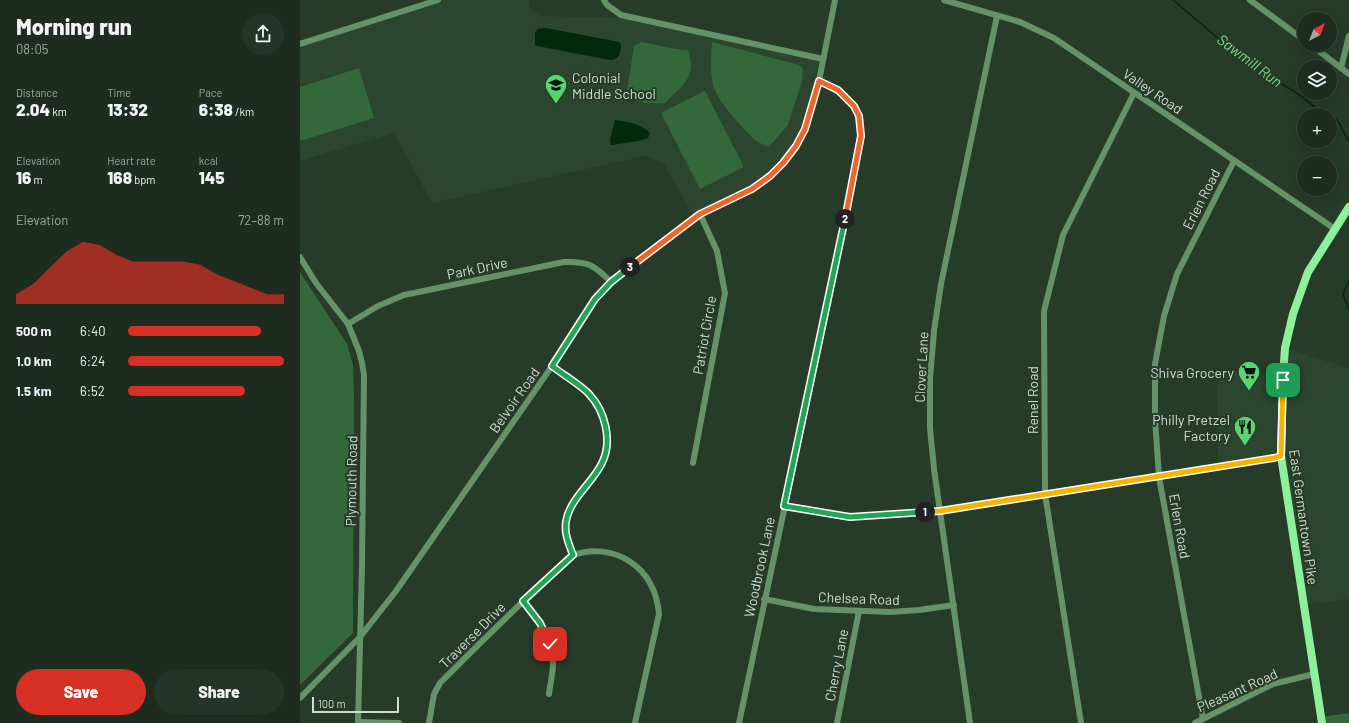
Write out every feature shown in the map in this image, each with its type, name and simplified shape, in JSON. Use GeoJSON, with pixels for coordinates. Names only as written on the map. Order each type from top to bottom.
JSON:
{"type":"FeatureCollection","features":[{"type":"Feature","properties":{"kind":"main road","name":"East Germantown Pike"},"geometry":{"type":"LineString","coordinates":[[1322,723],[1281,456],[1283,376],[1285,348],[1293,314],[1308,272],[1349,207]]}},
{"type":"Feature","properties":{"kind":"street"},"geometry":{"type":"LineString","coordinates":[[300,44],[438,0]]}},
{"type":"Feature","properties":{"kind":"street"},"geometry":{"type":"LineString","coordinates":[[604,0],[607,5],[621,15],[823,59]]}},
{"type":"Feature","properties":{"kind":"street","name":"Belvoir Road"},"geometry":{"type":"LineString","coordinates":[[300,698],[360,638],[396,591],[552,366],[595,299],[611,282],[700,214],[752,189],[770,176],[783,163],[796,146],[805,129],[819,81],[835,0]]}},
{"type":"Feature","properties":{"kind":"street","name":"Valley Road"},"geometry":{"type":"LineString","coordinates":[[944,0],[1020,22],[1054,38],[1134,94],[1335,229]]}},
{"type":"Feature","properties":{"kind":"street"},"geometry":{"type":"LineString","coordinates":[[1250,0],[1297,35]]}},
{"type":"Feature","properties":{"kind":"street","name":"Clover Lane"},"geometry":{"type":"LineString","coordinates":[[970,723],[934,469],[930,428],[930,379],[934,331],[941,284],[998,16]]}},
{"type":"Feature","properties":{"kind":"street"},"geometry":{"type":"LineString","coordinates":[[1341,68],[1349,36]]}},
{"type":"Feature","properties":{"kind":"street"},"geometry":{"type":"LineString","coordinates":[[1320,52],[1349,74]]}},
{"type":"Feature","properties":{"kind":"street","name":"Woodbrook Lane"},"geometry":{"type":"LineString","coordinates":[[739,723],[829,296],[861,136],[859,116],[854,106],[838,90],[819,81]]}},
{"type":"Feature","properties":{"kind":"street","name":"Renel Road"},"geometry":{"type":"LineString","coordinates":[[1081,723],[1045,494],[1044,311],[1063,235],[1134,94]]}},
{"type":"Feature","properties":{"kind":"street","name":"Erlen Road"},"geometry":{"type":"LineString","coordinates":[[1203,719],[1159,477],[1155,419],[1155,364],[1164,316],[1177,274],[1234,160]]}},
{"type":"Feature","properties":{"kind":"street","name":"Patriot Circle"},"geometry":{"type":"LineString","coordinates":[[693,463],[724,293],[717,251],[700,214]]}},
{"type":"Feature","properties":{"kind":"street","name":"Plymouth Road"},"geometry":{"type":"LineString","coordinates":[[300,257],[316,283],[348,324],[359,351],[364,376],[358,723]]}},
{"type":"Feature","properties":{"kind":"street","name":"Park Drive"},"geometry":{"type":"LineString","coordinates":[[348,324],[378,306],[404,295],[564,262],[576,261],[588,264],[598,270],[611,282]]}},
{"type":"Feature","properties":{"kind":"street"},"geometry":{"type":"LineString","coordinates":[[552,366],[589,394],[606,424],[606,451],[602,463],[571,507],[567,516],[566,536],[573,555],[592,552],[605,552],[626,558],[636,565],[646,576],[654,590],[658,604],[659,614],[635,723]]}},
{"type":"Feature","properties":{"kind":"street"},"geometry":{"type":"LineString","coordinates":[[784,506],[850,517],[940,511],[1159,477],[1281,456]]}},
{"type":"Feature","properties":{"kind":"street","name":"Traverse Drive"},"geometry":{"type":"LineString","coordinates":[[429,723],[434,694],[440,683],[523,601],[573,555]]}},
{"type":"Feature","properties":{"kind":"street","name":"Chelsea Road"},"geometry":{"type":"LineString","coordinates":[[764,599],[814,608],[890,612],[954,605]]}},
{"type":"Feature","properties":{"kind":"street"},"geometry":{"type":"LineString","coordinates":[[523,601],[540,623],[553,654],[549,694]]}},
{"type":"Feature","properties":{"kind":"street","name":"Cherry Lane"},"geometry":{"type":"LineString","coordinates":[[837,723],[859,611]]}},
{"type":"Feature","properties":{"kind":"street","name":"Pleasant Road"},"geometry":{"type":"LineString","coordinates":[[1195,723],[1272,684],[1314,674]]}},
{"type":"Feature","properties":{"kind":"street"},"geometry":{"type":"LineString","coordinates":[[358,723],[399,723]]}},
{"type":"Feature","properties":{"kind":"shaded area","name":"Colonial Middle School"},"geometry":{"type":"Polygon","coordinates":[[[438,0],[529,0],[530,10],[541,16],[633,18],[823,59],[805,129],[770,176],[695,219],[664,164],[646,156],[432,203],[394,133],[300,161],[300,44],[438,0]]]}},
{"type":"Feature","properties":{"kind":"shaded area"},"geometry":{"type":"Polygon","coordinates":[[[546,28],[619,42],[621,44],[619,55],[618,57],[610,60],[535,45],[535,32],[538,29],[546,28]]]}},
{"type":"Feature","properties":{"kind":"shaded area"},"geometry":{"type":"Polygon","coordinates":[[[641,42],[688,50],[691,67],[687,80],[665,103],[645,103],[626,98],[634,46],[641,42]]]}},
{"type":"Feature","properties":{"kind":"shaded area"},"geometry":{"type":"Polygon","coordinates":[[[712,42],[799,65],[803,69],[802,81],[788,125],[769,147],[755,140],[744,129],[725,107],[715,92],[711,74],[712,42]]]}},
{"type":"Feature","properties":{"kind":"shaded area"},"geometry":{"type":"Polygon","coordinates":[[[359,68],[374,118],[300,141],[300,87],[359,68]]]}},
{"type":"Feature","properties":{"kind":"shaded area"},"geometry":{"type":"Polygon","coordinates":[[[705,91],[744,167],[700,189],[661,113],[705,91]]]}},
{"type":"Feature","properties":{"kind":"shaded area"},"geometry":{"type":"Polygon","coordinates":[[[615,120],[625,121],[642,127],[650,133],[648,138],[611,145],[610,139],[615,120]]]}},
{"type":"Feature","properties":{"kind":"shaded area"},"geometry":{"type":"Polygon","coordinates":[[[300,272],[347,344],[353,365],[354,395],[353,633],[300,685],[300,272]]]}},
{"type":"Feature","properties":{"kind":"shaded area"},"geometry":{"type":"Polygon","coordinates":[[[1285,348],[1349,368],[1349,599],[1303,605],[1281,456],[1218,467],[1217,371],[1282,376],[1285,348]]]}},
{"type":"Feature","properties":{"kind":"shaded area"},"geometry":{"type":"Polygon","coordinates":[[[1349,713],[1349,723],[1322,723],[1321,717],[1349,713]]]}},
{"type":"Feature","properties":{"kind":"waterway","name":"Sawmill Run"},"geometry":{"type":"LineString","coordinates":[[1173,0],[1220,40],[1260,70],[1301,96],[1316,108]]}},
{"type":"Feature","properties":{"kind":"waterway","name":"Sawmill Run"},"geometry":{"type":"LineString","coordinates":[[1337,121],[1349,141]]}},
{"type":"Feature","properties":{"kind":"waterway","name":"Sawmill Run"},"geometry":{"type":"LineString","coordinates":[[1349,281],[1343,294],[1349,310]]}},
{"type":"Feature","properties":{"kind":"place","name":"Colonial Middle School"},"geometry":{"type":"Point","coordinates":[556,104]}},
{"type":"Feature","properties":{"kind":"place","name":"Shiva Grocery"},"geometry":{"type":"Point","coordinates":[1249,392]}},
{"type":"Feature","properties":{"kind":"place","name":"Philly Pretzel Factory"},"geometry":{"type":"Point","coordinates":[1245,446]}},
{"type":"Feature","properties":{"kind":"route"},"geometry":{"type":"LineString","coordinates":[[550,644],[540,623],[523,601],[573,555],[566,536],[567,516],[571,507],[602,463],[606,451],[607,436],[606,424],[589,394],[552,366],[595,299],[611,282],[700,214],[752,189],[770,176],[783,163],[796,146],[805,129],[819,81],[838,90],[854,106],[859,116],[861,136],[831,288],[784,506],[850,517],[940,511],[1274,458],[1281,456],[1283,380]]}}]}
